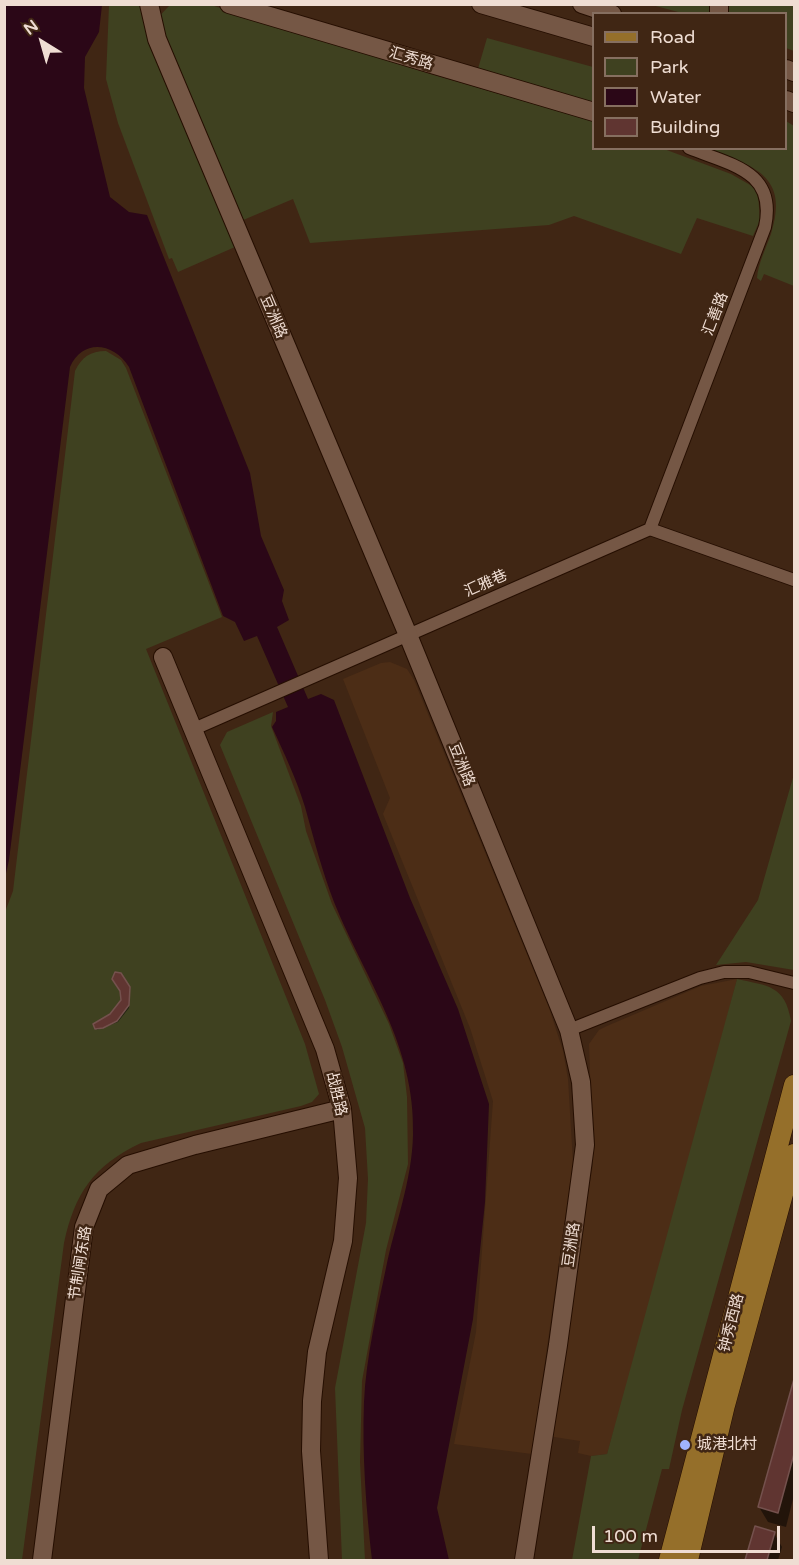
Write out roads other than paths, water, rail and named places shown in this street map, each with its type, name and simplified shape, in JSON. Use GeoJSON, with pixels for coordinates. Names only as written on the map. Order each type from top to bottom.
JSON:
{"type":"FeatureCollection","features":[{"type":"Feature","properties":{"kind":"main road","name":"钟秀西路"},"geometry":{"type":"LineString","coordinates":[[679,1558],[788,1164],[795,1085]]}},
{"type":"Feature","properties":{"kind":"street","name":"豆洲路"},"geometry":{"type":"LineString","coordinates":[[149,4],[157,39],[408,635],[569,1030],[581,1082],[585,1145],[558,1345],[524,1560]]}},
{"type":"Feature","properties":{"kind":"street","name":"汇秀路"},"geometry":{"type":"LineString","coordinates":[[229,4],[592,111]]}},
{"type":"Feature","properties":{"kind":"street"},"geometry":{"type":"LineString","coordinates":[[481,4],[592,36]]}},
{"type":"Feature","properties":{"kind":"street"},"geometry":{"type":"LineString","coordinates":[[582,4],[606,12]]}},
{"type":"Feature","properties":{"kind":"street","name":"汇善路"},"geometry":{"type":"LineString","coordinates":[[650,529],[765,227],[769,208],[765,192],[754,178],[738,167],[694,150]]}},
{"type":"Feature","properties":{"kind":"street","name":"汇雅巷"},"geometry":{"type":"LineString","coordinates":[[194,729],[650,529]]}},
{"type":"Feature","properties":{"kind":"street"},"geometry":{"type":"LineString","coordinates":[[650,529],[795,580]]}},
{"type":"Feature","properties":{"kind":"street","name":"战胜路"},"geometry":{"type":"LineString","coordinates":[[163,657],[325,1049],[342,1109],[348,1178],[343,1241],[318,1352],[312,1401],[311,1450],[319,1560]]}},
{"type":"Feature","properties":{"kind":"street"},"geometry":{"type":"LineString","coordinates":[[569,1030],[700,978],[724,972],[749,972],[795,983]]}},
{"type":"Feature","properties":{"kind":"street","name":"节制闸东路"},"geometry":{"type":"LineString","coordinates":[[42,1560],[84,1227],[99,1189],[128,1165],[195,1145],[342,1109]]}},
{"type":"Feature","properties":{"kind":"water"},"geometry":{"type":"Polygon","coordinates":[[[5,5],[102,5],[99,32],[85,57],[84,88],[110,197],[129,212],[147,215],[250,473],[261,536],[284,590],[282,601],[289,620],[277,627],[308,699],[321,694],[334,700],[410,898],[458,1009],[489,1104],[485,1202],[473,1319],[437,1508],[449,1560],[372,1560],[368,1521],[364,1442],[365,1385],[369,1352],[412,1152],[412,1103],[398,1043],[334,902],[302,797],[272,727],[276,721],[276,712],[288,707],[257,636],[244,641],[235,622],[223,616],[129,367],[115,353],[99,347],[83,351],[70,367],[5,878],[5,5]]]}},
{"type":"Feature","properties":{"kind":"place","name":"城港北村"},"geometry":{"type":"Point","coordinates":[685,1445]}}]}
